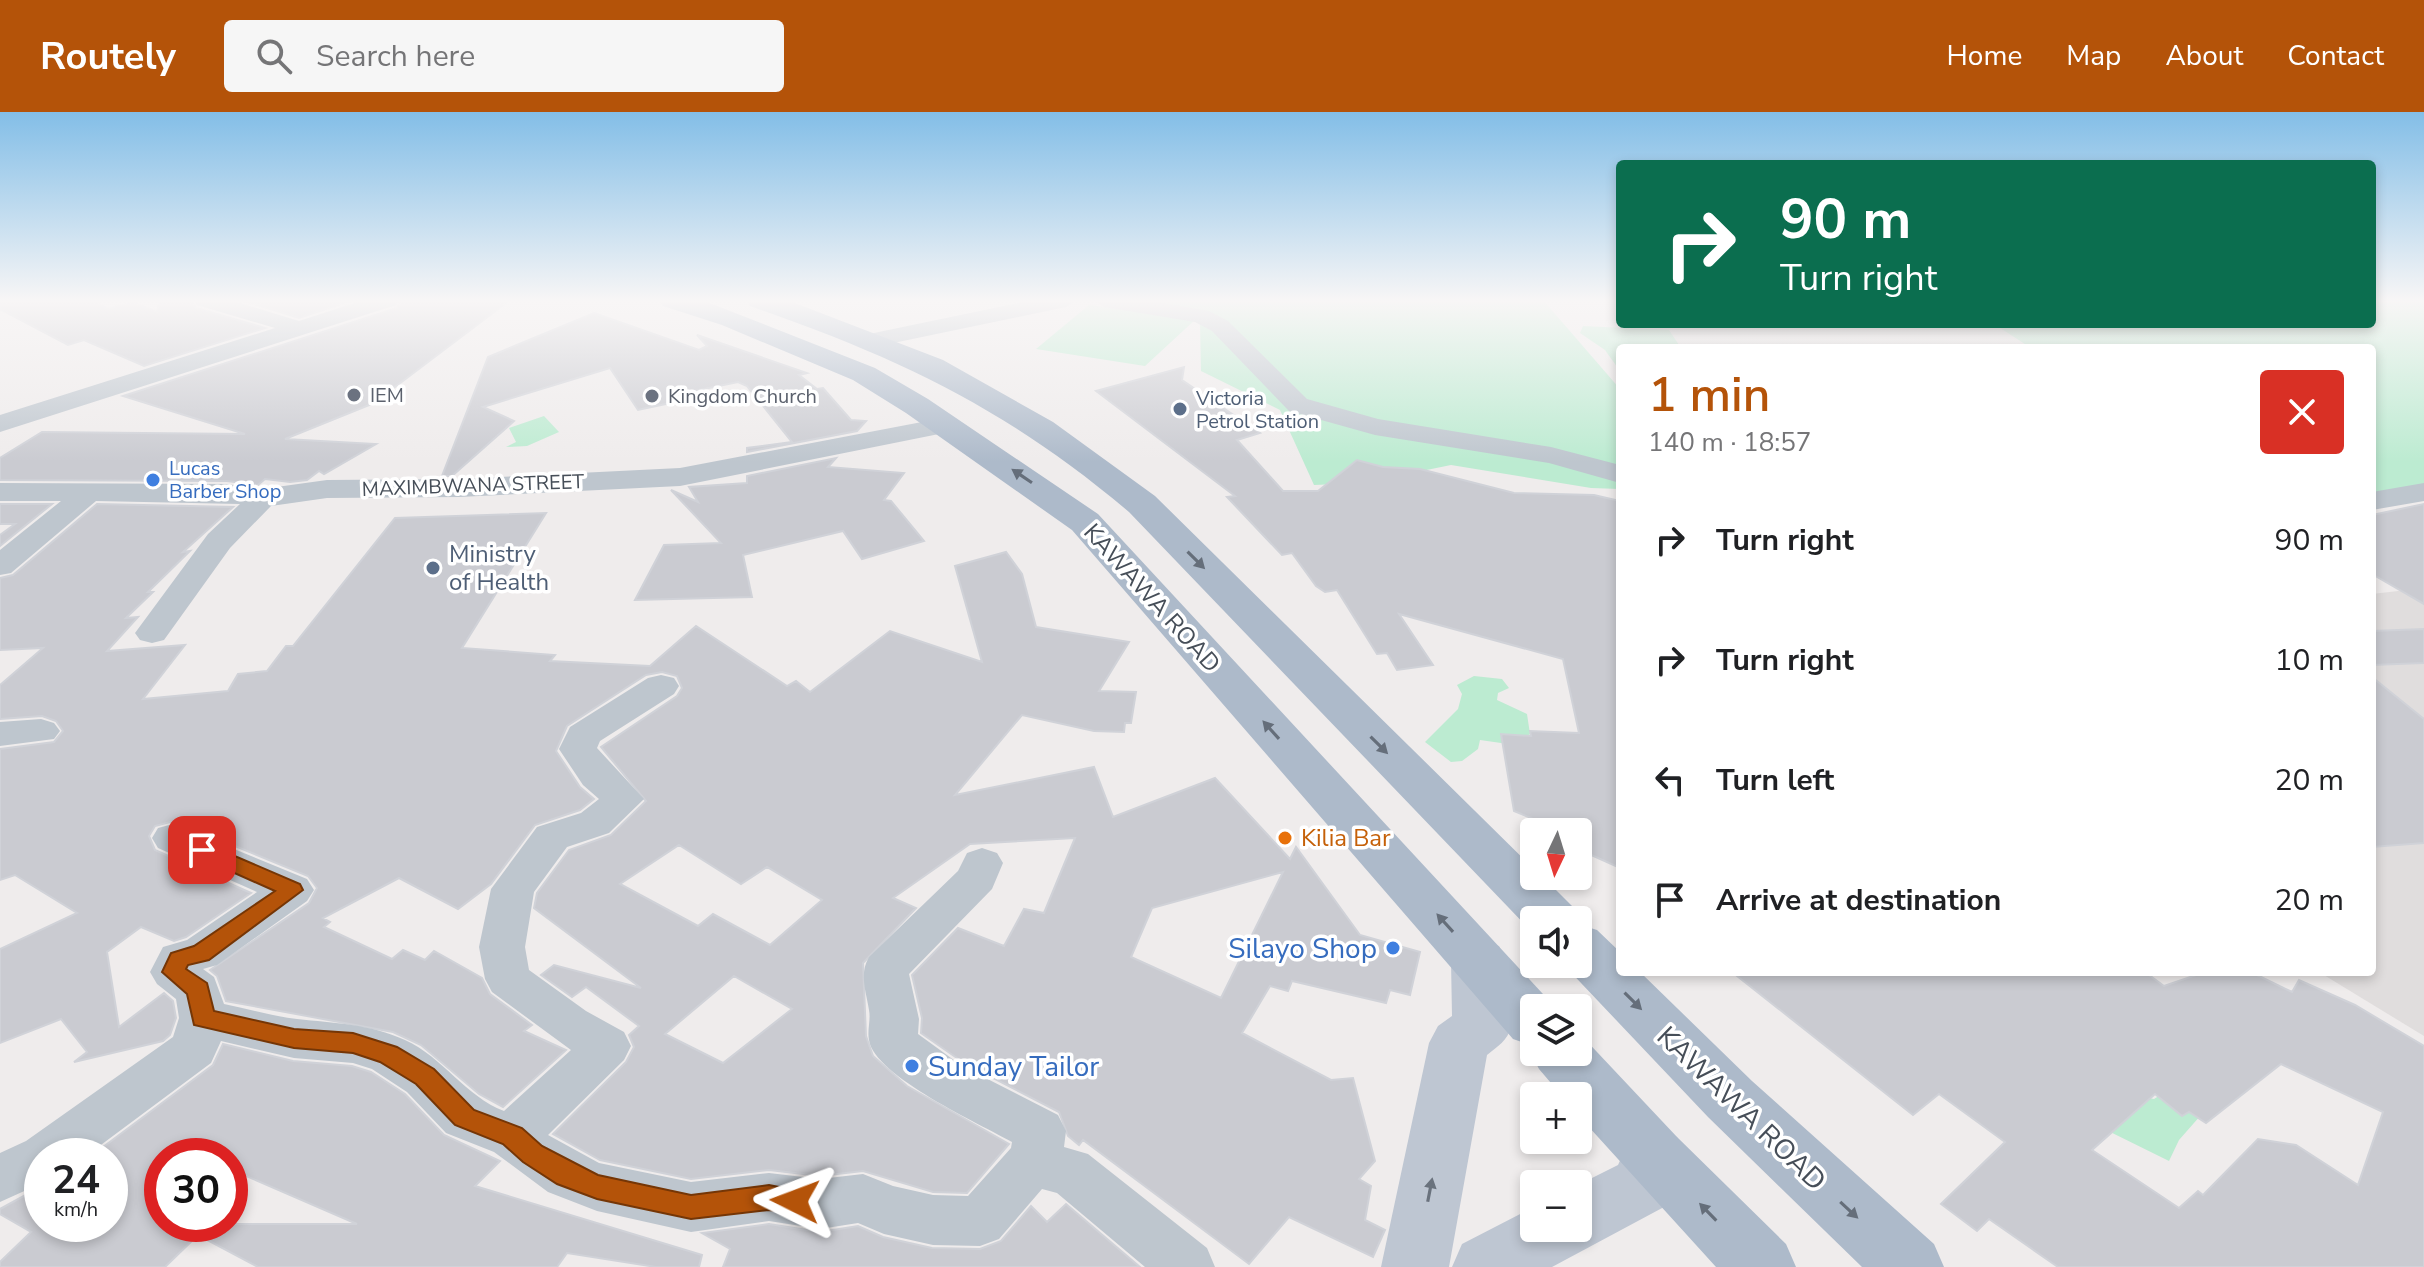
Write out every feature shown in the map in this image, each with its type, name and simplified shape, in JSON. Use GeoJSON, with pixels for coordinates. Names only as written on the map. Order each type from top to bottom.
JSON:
{"type":"FeatureCollection","features":[{"type":"Feature","properties":{"kind":"main road","name":"KAWAWA ROAD"},"geometry":{"type":"LineString","coordinates":[[816,354],[864,374],[940,422],[1085,522],[1520,1007]]}},
{"type":"Feature","properties":{"kind":"main road"},"geometry":{"type":"LineString","coordinates":[[902,354],[978,391],[1100,469],[1121,487],[1539,906]]}},
{"type":"Feature","properties":{"kind":"main road","name":"KAWAWA ROAD"},"geometry":{"type":"LineString","coordinates":[[1592,959],[1730,1099],[1910,1267]]}},
{"type":"Feature","properties":{"kind":"main road"},"geometry":{"type":"LineString","coordinates":[[1573,1066],[1654,1157],[1762,1267]]}},
{"type":"Feature","properties":{"kind":"street"},"geometry":{"type":"LineString","coordinates":[[0,424],[218,354]]}},
{"type":"Feature","properties":{"kind":"street"},"geometry":{"type":"LineString","coordinates":[[1248,354],[1298,405],[1375,427],[1551,455],[1616,473]]}},
{"type":"Feature","properties":{"kind":"street","name":"MAXIMBWANA STREET"},"geometry":{"type":"LineString","coordinates":[[0,492],[227,493],[262,498],[327,489],[459,488],[680,477],[930,428],[940,422]]}},
{"type":"Feature","properties":{"kind":"street"},"geometry":{"type":"LineString","coordinates":[[2376,500],[2424,492]]}},
{"type":"Feature","properties":{"kind":"street"},"geometry":{"type":"LineString","coordinates":[[0,566],[87,494]]}},
{"type":"Feature","properties":{"kind":"street"},"geometry":{"type":"LineString","coordinates":[[152,633],[219,541],[262,498]]}},
{"type":"Feature","properties":{"kind":"street"},"geometry":{"type":"LineString","coordinates":[[512,1136],[607,1046],[586,1037],[572,1023],[508,979],[502,947],[513,889],[552,837],[595,823],[624,799],[597,776],[578,749],[583,735],[661,686]]}},
{"type":"Feature","properties":{"kind":"street"},"geometry":{"type":"LineString","coordinates":[[0,734],[41,731]]}},
{"type":"Feature","properties":{"kind":"street"},"geometry":{"type":"LineString","coordinates":[[70,1138],[194,1049],[203,1018],[198,990],[173,972],[179,959],[201,953],[292,890],[173,838]]}},
{"type":"Feature","properties":{"kind":"street"},"geometry":{"type":"LineString","coordinates":[[203,1018],[294,1038],[353,1043],[388,1054],[425,1077],[464,1118],[512,1136],[533,1154],[567,1175],[597,1187],[691,1207],[769,1197],[820,1204],[863,1198],[884,1209],[933,1220],[980,1221],[1036,1158],[1040,1131],[991,1103],[960,1091],[893,1041],[895,1019],[885,969],[977,878],[982,863]]}},
{"type":"Feature","properties":{"kind":"street"},"geometry":{"type":"LineString","coordinates":[[1415,1267],[1459,1043],[1482,1026],[1479,961]]}},
{"type":"Feature","properties":{"kind":"street"},"geometry":{"type":"LineString","coordinates":[[1592,1212],[1641,1186],[1654,1157]]}},
{"type":"Feature","properties":{"kind":"street"},"geometry":{"type":"LineString","coordinates":[[1036,1158],[1051,1169],[1069,1171],[1187,1267]]}},
{"type":"Feature","properties":{"kind":"street"},"geometry":{"type":"LineString","coordinates":[[0,1178],[24,1166]]}},
{"type":"Feature","properties":{"kind":"street"},"geometry":{"type":"LineString","coordinates":[[1486,1267],[1533,1242]]}},
{"type":"Feature","properties":{"kind":"shaded area"},"geometry":{"type":"Polygon","coordinates":[[[2424,588],[2424,1036],[2326,976],[2376,976],[2376,594],[2424,588]]]}},
{"type":"Feature","properties":{"kind":"green space"},"geometry":{"type":"Polygon","coordinates":[[[1067,354],[1158,354],[1145,366],[1067,354]]]}},
{"type":"Feature","properties":{"kind":"green space"},"geometry":{"type":"Polygon","coordinates":[[[1201,354],[1590,354],[1616,384],[1616,489],[1591,488],[1451,465],[1363,483],[1314,485],[1280,410],[1201,371],[1201,354]]]}},
{"type":"Feature","properties":{"kind":"green space"},"geometry":{"type":"Polygon","coordinates":[[[1608,354],[1616,354],[1616,365],[1608,354]]]}},
{"type":"Feature","properties":{"kind":"green space"},"geometry":{"type":"Polygon","coordinates":[[[2376,354],[2424,354],[2424,488],[2376,498],[2376,354]]]}},
{"type":"Feature","properties":{"kind":"green space"},"geometry":{"type":"Polygon","coordinates":[[[544,416],[559,432],[527,446],[506,447],[516,442],[509,428],[544,416]]]}},
{"type":"Feature","properties":{"kind":"green space"},"geometry":{"type":"Polygon","coordinates":[[[1474,676],[1502,679],[1509,688],[1498,693],[1497,700],[1527,714],[1530,734],[1515,745],[1480,740],[1478,749],[1462,761],[1451,762],[1425,742],[1458,709],[1462,694],[1457,685],[1474,676]]]}},
{"type":"Feature","properties":{"kind":"green space"},"geometry":{"type":"Polygon","coordinates":[[[2168,1090],[2201,1115],[2179,1140],[2169,1161],[2090,1122],[2129,1094],[2154,1099],[2168,1090]]]}},
{"type":"Feature","properties":{"kind":"building"},"geometry":{"type":"Polygon","coordinates":[[[116,354],[183,354],[144,366],[116,354]]]}},
{"type":"Feature","properties":{"kind":"building"},"geometry":{"type":"Polygon","coordinates":[[[254,354],[439,354],[391,390],[394,395],[285,439],[376,444],[324,474],[319,471],[307,480],[290,482],[265,479],[258,485],[227,481],[0,480],[0,458],[42,432],[245,434],[123,396],[254,354]]]}},
{"type":"Feature","properties":{"kind":"building"},"geometry":{"type":"Polygon","coordinates":[[[495,354],[752,354],[807,373],[799,375],[817,389],[823,388],[851,420],[866,421],[857,431],[747,452],[747,448],[792,442],[747,386],[738,382],[670,396],[675,402],[638,410],[610,368],[483,407],[514,421],[452,476],[442,476],[488,357],[495,354]]]}},
{"type":"Feature","properties":{"kind":"building"},"geometry":{"type":"Polygon","coordinates":[[[1184,367],[1182,380],[1260,433],[1237,440],[1283,491],[1318,491],[1357,460],[1383,467],[1420,469],[1514,493],[1594,495],[1616,500],[1616,866],[1592,855],[1592,818],[1531,818],[1514,811],[1501,734],[1531,736],[1530,731],[1579,733],[1563,659],[1399,614],[1433,665],[1397,670],[1387,653],[1377,654],[1337,590],[1325,592],[1316,586],[1292,553],[1282,555],[1227,497],[1235,496],[1096,391],[1184,367]]]}},
{"type":"Feature","properties":{"kind":"building"},"geometry":{"type":"Polygon","coordinates":[[[836,458],[828,467],[904,473],[884,500],[891,501],[924,541],[862,559],[843,531],[743,555],[752,597],[635,600],[664,545],[721,543],[671,490],[698,502],[689,487],[747,483],[747,476],[836,458]]]}},
{"type":"Feature","properties":{"kind":"building"},"geometry":{"type":"Polygon","coordinates":[[[0,504],[52,504],[0,546],[0,535],[15,524],[0,524],[0,504]]]}},
{"type":"Feature","properties":{"kind":"building"},"geometry":{"type":"Polygon","coordinates":[[[97,504],[233,507],[183,552],[190,551],[148,592],[153,592],[126,618],[138,617],[107,651],[185,645],[143,699],[228,691],[238,674],[267,671],[286,646],[293,646],[395,518],[546,513],[462,648],[555,655],[550,661],[650,666],[696,626],[787,686],[796,681],[810,692],[890,631],[982,662],[955,566],[1006,552],[1022,574],[1036,627],[1129,642],[1099,691],[1136,692],[1131,723],[1125,723],[1124,732],[1094,731],[1022,715],[955,795],[1094,767],[1113,817],[1215,778],[1290,859],[1296,847],[1360,935],[1420,952],[1410,995],[1390,990],[1386,1003],[1292,981],[1288,991],[1270,986],[1242,1033],[1331,1080],[1353,1078],[1375,1161],[1359,1179],[1371,1186],[1365,1220],[1385,1230],[1373,1257],[1289,1217],[1249,1264],[1083,1140],[1079,1145],[1068,1136],[1059,1112],[964,1063],[921,1033],[922,1018],[912,975],[958,928],[1004,946],[1024,909],[1044,913],[1075,838],[970,844],[893,898],[916,908],[863,963],[866,1036],[873,1056],[907,1086],[1009,1144],[967,1193],[933,1192],[863,1171],[820,1176],[769,1170],[691,1179],[600,1160],[553,1134],[626,1062],[634,1047],[629,1035],[639,1026],[586,987],[572,997],[541,975],[554,965],[641,988],[534,908],[537,893],[569,850],[611,835],[646,801],[601,747],[677,696],[682,688],[677,676],[662,672],[646,675],[567,726],[556,751],[580,787],[594,799],[580,810],[535,825],[491,884],[458,909],[399,878],[323,918],[330,922],[324,927],[392,959],[403,950],[425,960],[434,951],[482,978],[490,994],[532,1025],[524,1031],[566,1050],[503,1107],[479,1094],[421,1045],[393,1032],[226,1001],[217,976],[210,970],[309,903],[317,888],[308,876],[174,821],[155,826],[149,836],[155,850],[251,893],[186,937],[174,941],[141,927],[107,952],[119,1027],[164,993],[173,1001],[176,1018],[170,1035],[163,1041],[74,1062],[87,1052],[61,1019],[0,1043],[0,949],[77,913],[15,875],[0,880],[0,749],[54,742],[63,731],[56,721],[42,716],[0,719],[0,685],[43,648],[0,650],[0,578],[13,575],[97,504]],[[679,845],[620,884],[698,926],[713,914],[770,945],[822,900],[767,867],[741,884],[679,845]],[[1283,872],[1152,908],[1131,957],[1221,998],[1283,872]],[[734,976],[665,1034],[723,1063],[792,1009],[734,976]]]}},
{"type":"Feature","properties":{"kind":"building"},"geometry":{"type":"Polygon","coordinates":[[[2424,504],[2424,604],[2376,576],[2376,514],[2424,504]]]}},
{"type":"Feature","properties":{"kind":"building"},"geometry":{"type":"Polygon","coordinates":[[[2424,629],[2424,663],[2376,665],[2376,631],[2424,629]]]}},
{"type":"Feature","properties":{"kind":"building"},"geometry":{"type":"Polygon","coordinates":[[[2376,680],[2424,719],[2424,843],[2376,847],[2376,680]]]}},
{"type":"Feature","properties":{"kind":"building"},"geometry":{"type":"Polygon","coordinates":[[[1737,976],[2150,976],[2164,986],[2193,976],[2259,976],[2292,992],[2299,980],[2355,1005],[2424,1046],[2424,1267],[2058,1267],[1989,1219],[1977,1231],[1941,1204],[2005,1142],[1939,1094],[1913,1115],[1737,976]],[[2281,1064],[2206,1123],[2189,1112],[2182,1116],[2155,1094],[2092,1150],[2179,1208],[2198,1191],[2203,1195],[2258,1139],[2296,1145],[2358,1185],[2383,1112],[2281,1064]]]}},
{"type":"Feature","properties":{"kind":"building"},"geometry":{"type":"Polygon","coordinates":[[[223,1044],[293,1061],[352,1066],[371,1072],[405,1094],[444,1135],[500,1161],[475,1186],[702,1255],[699,1267],[656,1267],[567,1253],[557,1267],[258,1267],[211,1242],[248,1242],[248,1224],[357,1224],[248,1177],[248,1138],[144,1138],[144,1242],[191,1242],[165,1267],[0,1267],[0,1262],[24,1239],[24,1242],[128,1242],[128,1138],[115,1138],[213,1065],[223,1044]]]}},
{"type":"Feature","properties":{"kind":"building"},"geometry":{"type":"Polygon","coordinates":[[[24,1196],[24,1228],[0,1214],[0,1209],[24,1196]]]}},
{"type":"Feature","properties":{"kind":"building"},"geometry":{"type":"Polygon","coordinates":[[[1066,1204],[1140,1267],[723,1267],[730,1249],[702,1233],[769,1224],[820,1232],[858,1226],[883,1237],[932,1248],[980,1249],[1001,1241],[1031,1206],[1047,1222],[1066,1204]]]}},
{"type":"Feature","properties":{"kind":"place","name":"IEM"},"geometry":{"type":"Point","coordinates":[354,395]}},
{"type":"Feature","properties":{"kind":"place","name":"Kingdom Church"},"geometry":{"type":"Point","coordinates":[652,396]}},
{"type":"Feature","properties":{"kind":"place","name":"Victoria Petrol Station"},"geometry":{"type":"Point","coordinates":[1180,409]}},
{"type":"Feature","properties":{"kind":"place","name":"Lucas Barber Shop"},"geometry":{"type":"Point","coordinates":[153,480]}},
{"type":"Feature","properties":{"kind":"place","name":"Ministry of Health"},"geometry":{"type":"Point","coordinates":[433,568]}},
{"type":"Feature","properties":{"kind":"place","name":"Kilia Bar"},"geometry":{"type":"Point","coordinates":[1285,838]}},
{"type":"Feature","properties":{"kind":"place","name":"Silayo Shop"},"geometry":{"type":"Point","coordinates":[1393,948]}},
{"type":"Feature","properties":{"kind":"place","name":"Sunday Tailor"},"geometry":{"type":"Point","coordinates":[912,1066]}},
{"type":"Feature","properties":{"kind":"route"},"geometry":{"type":"LineString","coordinates":[[202,850],[292,890],[201,953],[179,959],[173,972],[198,990],[203,1018],[294,1038],[353,1043],[388,1054],[425,1077],[464,1118],[512,1136],[533,1154],[567,1175],[597,1187],[691,1207],[769,1197],[795,1201]]}}]}
